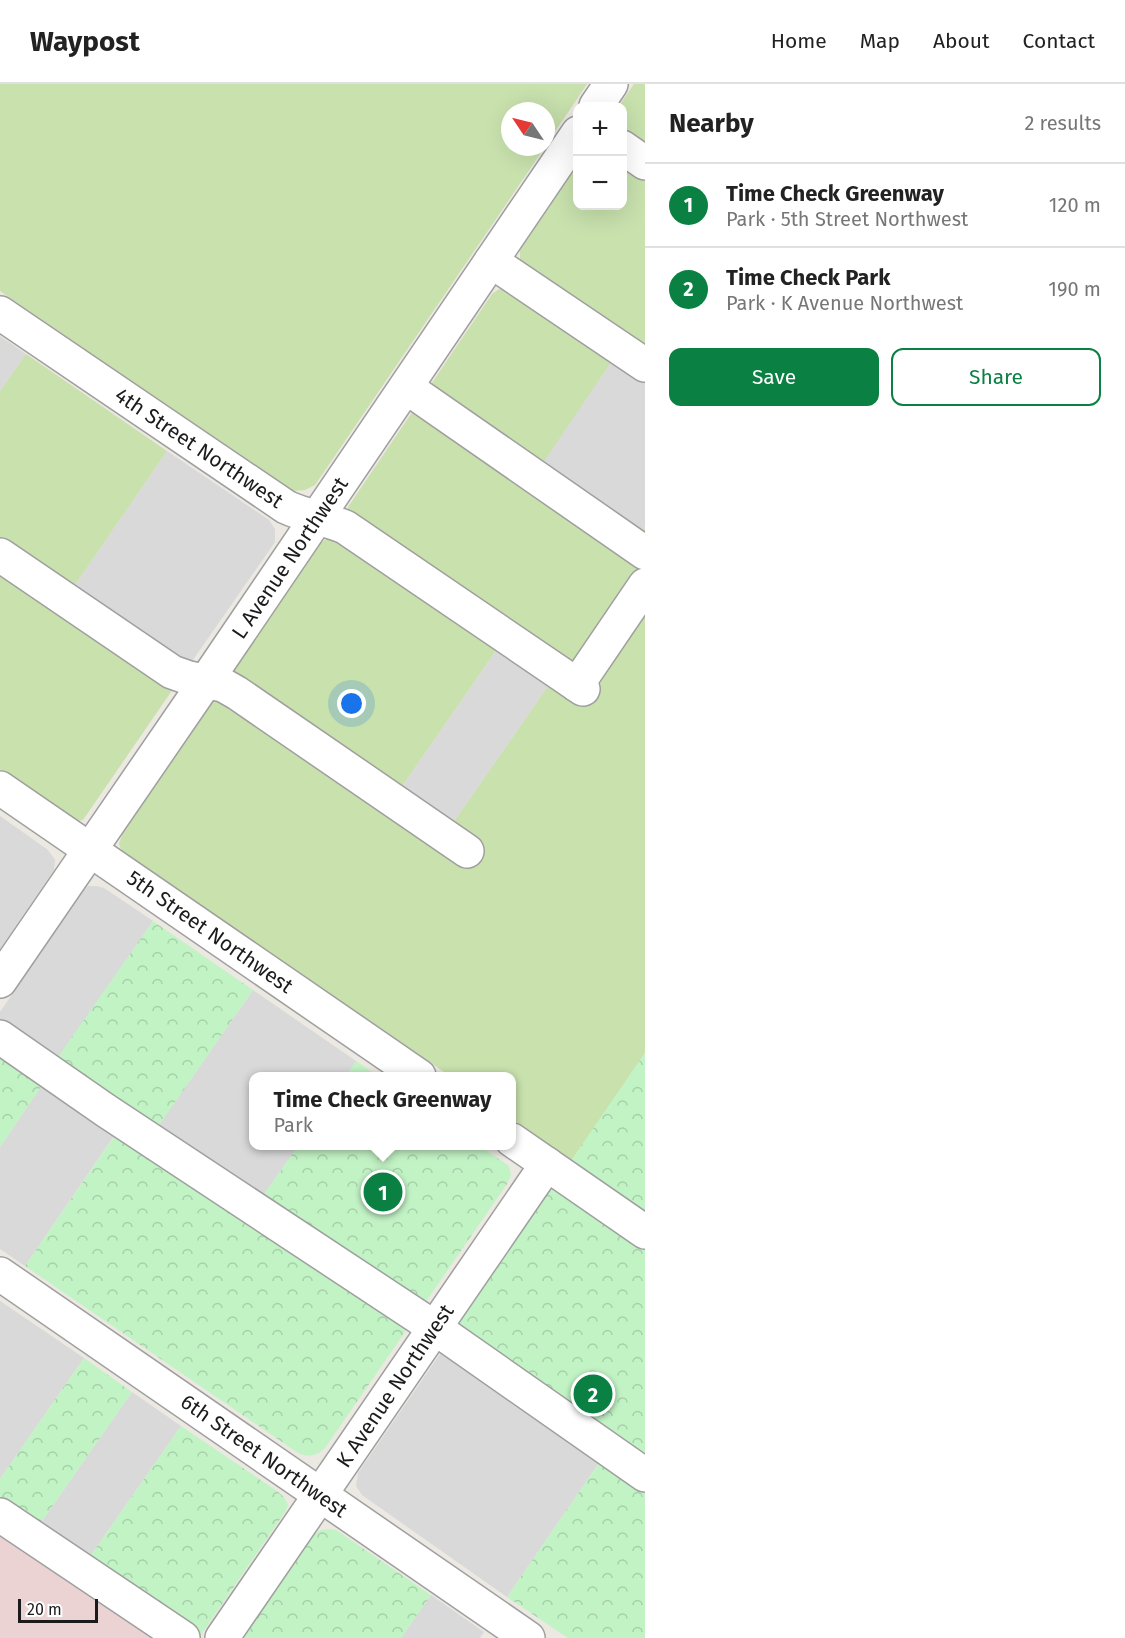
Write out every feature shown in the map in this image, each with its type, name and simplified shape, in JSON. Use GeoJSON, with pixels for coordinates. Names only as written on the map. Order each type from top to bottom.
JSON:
{"type":"FeatureCollection","features":[{"type":"Feature","properties":{"kind":"street"},"geometry":{"type":"LineString","coordinates":[[599,102],[611,84]]}},
{"type":"Feature","properties":{"kind":"street","name":"L Avenue Northwest"},"geometry":{"type":"LineString","coordinates":[[0,981],[573,140]]}},
{"type":"Feature","properties":{"kind":"street"},"geometry":{"type":"LineString","coordinates":[[627,150],[645,163]]}},
{"type":"Feature","properties":{"kind":"street"},"geometry":{"type":"LineString","coordinates":[[491,261],[645,365]]}},
{"type":"Feature","properties":{"kind":"street","name":"4th Street Northwest"},"geometry":{"type":"LineString","coordinates":[[0,313],[285,507],[345,527],[580,687],[645,585]]}},
{"type":"Feature","properties":{"kind":"street"},"geometry":{"type":"LineString","coordinates":[[406,387],[645,554]]}},
{"type":"Feature","properties":{"kind":"street"},"geometry":{"type":"LineString","coordinates":[[0,555],[172,672],[223,685],[237,693],[467,851]]}},
{"type":"Feature","properties":{"kind":"street","name":"5th Street Northwest"},"geometry":{"type":"LineString","coordinates":[[0,788],[412,1072]]}},
{"type":"Feature","properties":{"kind":"street"},"geometry":{"type":"LineString","coordinates":[[0,1037],[105,1110],[435,1328],[645,1475]]}},
{"type":"Feature","properties":{"kind":"street"},"geometry":{"type":"LineString","coordinates":[[516,1143],[645,1232]]}},
{"type":"Feature","properties":{"kind":"street","name":"K Avenue Northwest"},"geometry":{"type":"LineString","coordinates":[[222,1638],[547,1164]]}},
{"type":"Feature","properties":{"kind":"street","name":"6th Street Northwest"},"geometry":{"type":"LineString","coordinates":[[0,1274],[528,1638]]}},
{"type":"Feature","properties":{"kind":"street"},"geometry":{"type":"LineString","coordinates":[[0,1515],[183,1638]]}},
{"type":"Feature","properties":{"kind":"shaded area"},"geometry":{"type":"Polygon","coordinates":[[[0,336],[26,354],[0,391],[0,336]]]}},
{"type":"Feature","properties":{"kind":"shaded area"},"geometry":{"type":"Polygon","coordinates":[[[612,361],[645,383],[645,528],[638,539],[537,470],[612,361]]]}},
{"type":"Feature","properties":{"kind":"shaded area"},"geometry":{"type":"Polygon","coordinates":[[[167,451],[269,520],[275,529],[275,542],[186,670],[70,592],[167,451]]]}},
{"type":"Feature","properties":{"kind":"shaded area"},"geometry":{"type":"Polygon","coordinates":[[[499,646],[551,682],[448,830],[396,795],[499,646]]]}},
{"type":"Feature","properties":{"kind":"shaded area"},"geometry":{"type":"Polygon","coordinates":[[[0,816],[48,850],[55,860],[54,870],[0,949],[0,816]]]}},
{"type":"Feature","properties":{"kind":"shaded area"},"geometry":{"type":"Polygon","coordinates":[[[88,886],[104,888],[153,921],[56,1061],[0,1022],[0,1012],[88,886]]]}},
{"type":"Feature","properties":{"kind":"shaded area"},"geometry":{"type":"Polygon","coordinates":[[[253,990],[356,1061],[349,1072],[249,1072],[249,1150],[295,1150],[260,1200],[156,1129],[253,990]]]}},
{"type":"Feature","properties":{"kind":"shaded area"},"geometry":{"type":"Polygon","coordinates":[[[47,1078],[120,1127],[25,1266],[0,1249],[0,1147],[47,1078]]]}},
{"type":"Feature","properties":{"kind":"shaded area"},"geometry":{"type":"Polygon","coordinates":[[[0,1301],[84,1358],[0,1479],[0,1301]]]}},
{"type":"Feature","properties":{"kind":"shaded area"},"geometry":{"type":"Polygon","coordinates":[[[447,1353],[601,1460],[507,1597],[362,1495],[356,1486],[358,1473],[440,1354],[447,1353]]]}},
{"type":"Feature","properties":{"kind":"shaded area"},"geometry":{"type":"Polygon","coordinates":[[[132,1392],[181,1426],[75,1578],[26,1544],[132,1392]]]}},
{"type":"Feature","properties":{"kind":"shaded area"},"geometry":{"type":"Polygon","coordinates":[[[0,1526],[161,1638],[0,1638],[0,1526]]]}},
{"type":"Feature","properties":{"kind":"shaded area"},"geometry":{"type":"Polygon","coordinates":[[[431,1595],[484,1632],[480,1638],[401,1638],[431,1595]]]}},
{"type":"Feature","properties":{"kind":"green space"},"geometry":{"type":"Polygon","coordinates":[[[0,84],[587,84],[555,132],[555,102],[501,102],[501,156],[539,156],[315,485],[305,490],[293,491],[0,291],[0,84]]]}},
{"type":"Feature","properties":{"kind":"green space"},"geometry":{"type":"Polygon","coordinates":[[[634,84],[645,84],[645,146],[627,133],[627,102],[622,102],[634,84]]]}},
{"type":"Feature","properties":{"kind":"green space"},"geometry":{"type":"Polygon","coordinates":[[[627,163],[645,176],[645,351],[520,262],[520,250],[573,172],[573,210],[627,210],[627,163]]]}},
{"type":"Feature","properties":{"kind":"green space"},"geometry":{"type":"Polygon","coordinates":[[[499,289],[508,289],[612,361],[538,470],[638,538],[645,528],[645,1053],[572,1160],[516,1122],[516,1072],[444,1072],[122,852],[119,844],[123,832],[321,543],[329,537],[338,538],[499,646],[396,795],[448,830],[551,682],[349,513],[348,507],[492,294],[499,289]]]}},
{"type":"Feature","properties":{"kind":"green space"},"geometry":{"type":"Polygon","coordinates":[[[26,354],[167,451],[70,592],[186,670],[83,820],[77,821],[0,769],[0,391],[26,354]]]}},
{"type":"Feature","properties":{"kind":"green space"},"geometry":{"type":"Polygon","coordinates":[[[153,921],[253,990],[157,1128],[260,1200],[295,1150],[486,1150],[509,1166],[511,1175],[507,1184],[325,1448],[319,1453],[306,1455],[298,1453],[25,1266],[120,1128],[47,1078],[0,1147],[0,1022],[56,1060],[153,921]]]}},
{"type":"Feature","properties":{"kind":"green space"},"geometry":{"type":"Polygon","coordinates":[[[645,1053],[645,1638],[568,1638],[507,1597],[612,1444],[458,1325],[645,1053]]]}},
{"type":"Feature","properties":{"kind":"green space"},"geometry":{"type":"Polygon","coordinates":[[[356,1061],[372,1072],[349,1072],[356,1061]]]}},
{"type":"Feature","properties":{"kind":"green space"},"geometry":{"type":"Polygon","coordinates":[[[84,1358],[132,1392],[26,1544],[0,1526],[0,1479],[84,1358]]]}},
{"type":"Feature","properties":{"kind":"green space"},"geometry":{"type":"Polygon","coordinates":[[[181,1426],[277,1491],[288,1505],[199,1638],[161,1638],[75,1578],[181,1426]]]}},
{"type":"Feature","properties":{"kind":"green space"},"geometry":{"type":"Polygon","coordinates":[[[321,1530],[336,1530],[431,1595],[401,1638],[242,1638],[313,1535],[321,1530]]]}},
{"type":"Feature","properties":{"kind":"place","name":"Time Check Greenway"},"geometry":{"type":"Point","coordinates":[383,1192]}},
{"type":"Feature","properties":{"kind":"place","name":"Time Check Park"},"geometry":{"type":"Point","coordinates":[593,1394]}}]}
